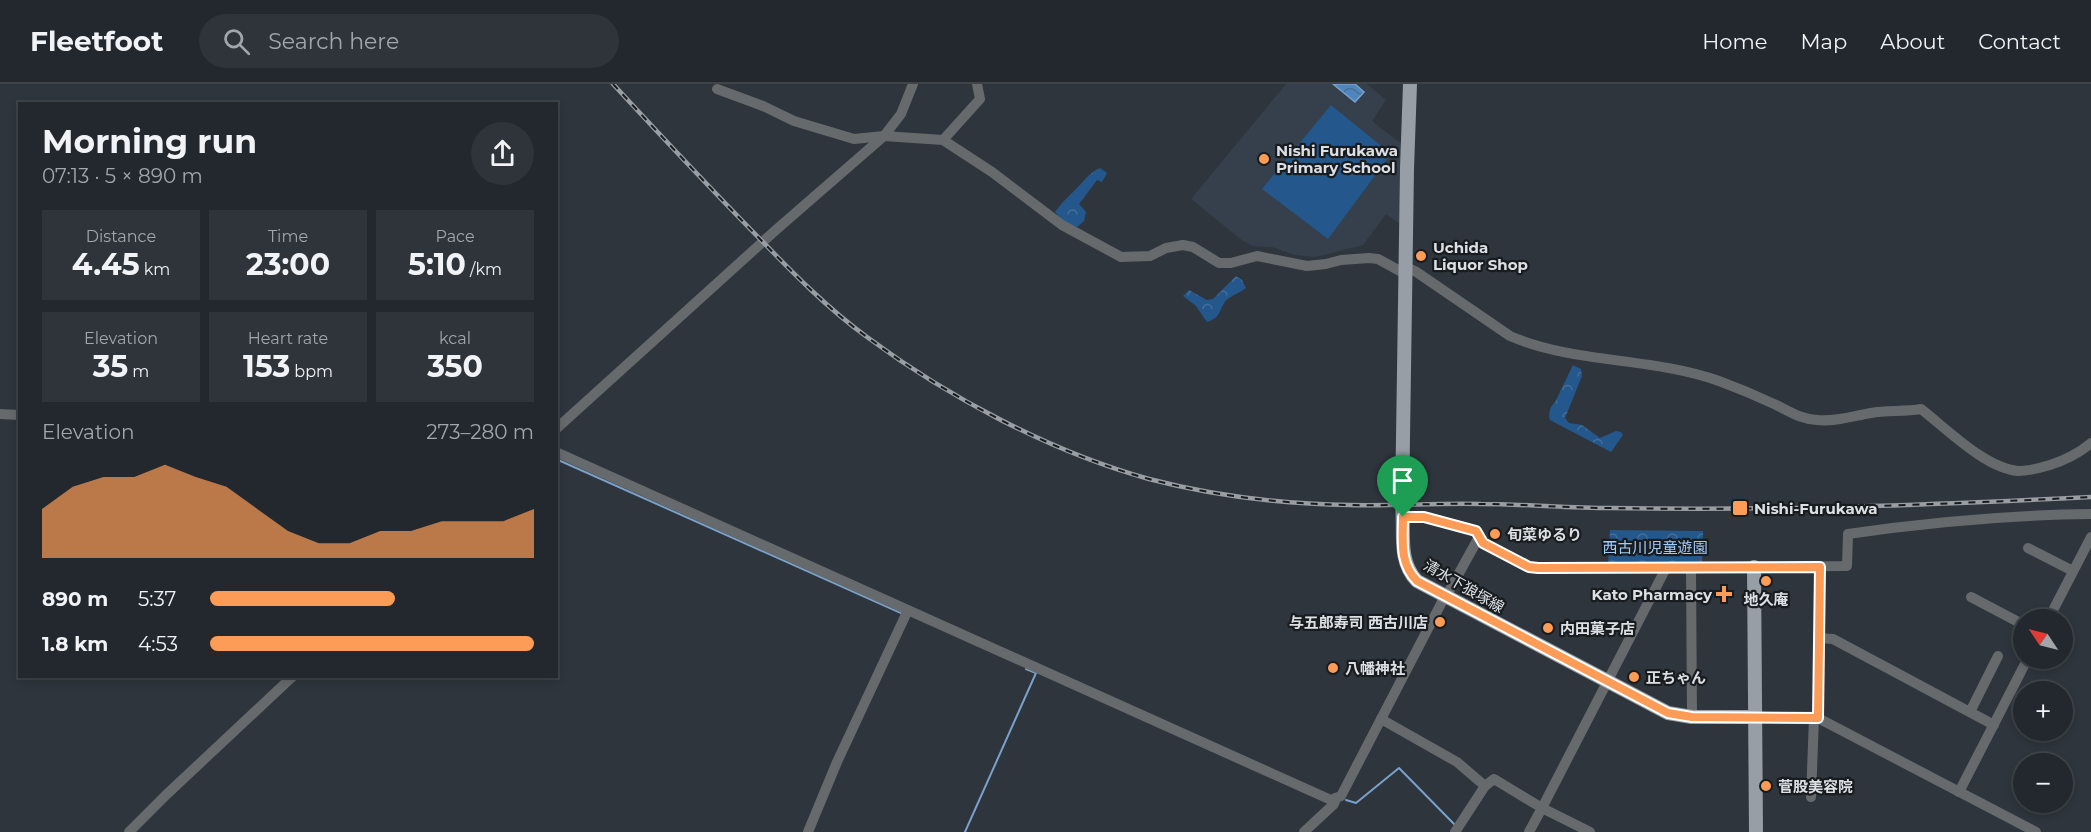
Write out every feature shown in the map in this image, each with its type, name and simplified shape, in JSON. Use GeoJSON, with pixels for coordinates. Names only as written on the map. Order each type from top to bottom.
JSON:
{"type":"FeatureCollection","features":[{"type":"Feature","properties":{"kind":"main road","name":"清水下狼塚線"},"geometry":{"type":"LineString","coordinates":[[1410,84],[1403,517],[1403,554],[1408,570],[1417,581],[1668,713],[1692,717],[1756,717]]}},
{"type":"Feature","properties":{"kind":"main road"},"geometry":{"type":"LineString","coordinates":[[1754,567],[1756,832]]}},
{"type":"Feature","properties":{"kind":"street"},"geometry":{"type":"LineString","coordinates":[[558,427],[777,229],[884,136],[901,114],[913,84]]}},
{"type":"Feature","properties":{"kind":"street"},"geometry":{"type":"LineString","coordinates":[[944,140],[980,99],[976,84]]}},
{"type":"Feature","properties":{"kind":"street"},"geometry":{"type":"LineString","coordinates":[[717,88],[794,121],[854,139],[884,136],[944,140],[992,172],[1062,225],[1121,257],[1150,256],[1166,248],[1183,245],[1193,247],[1219,263],[1231,263],[1257,256],[1307,266],[1354,258],[1378,259],[1400,271],[1406,267],[1509,336],[1519,340],[1566,352],[1659,367],[1718,381],[1772,403],[1800,418],[1832,420],[1872,413],[1921,409],[1986,458],[2003,467],[2018,471],[2030,470],[2060,461],[2091,443]]}},
{"type":"Feature","properties":{"kind":"street"},"geometry":{"type":"LineString","coordinates":[[0,414],[18,415]]}},
{"type":"Feature","properties":{"kind":"street"},"geometry":{"type":"LineString","coordinates":[[558,453],[1331,800],[1341,796],[1445,596],[1479,537]]}},
{"type":"Feature","properties":{"kind":"street"},"geometry":{"type":"LineString","coordinates":[[1403,517],[1424,517],[1476,531],[1483,543],[1529,567],[1691,568],[1847,566],[1848,534],[1965,519],[2018,515],[2091,514]]}},
{"type":"Feature","properties":{"kind":"street"},"geometry":{"type":"LineString","coordinates":[[2054,609],[2091,537]]}},
{"type":"Feature","properties":{"kind":"street"},"geometry":{"type":"LineString","coordinates":[[2028,548],[2073,571]]}},
{"type":"Feature","properties":{"kind":"street"},"geometry":{"type":"LineString","coordinates":[[1811,796],[1816,718],[1820,567]]}},
{"type":"Feature","properties":{"kind":"street"},"geometry":{"type":"LineString","coordinates":[[1529,832],[1666,568]]}},
{"type":"Feature","properties":{"kind":"street"},"geometry":{"type":"LineString","coordinates":[[1691,568],[1692,717]]}},
{"type":"Feature","properties":{"kind":"street"},"geometry":{"type":"LineString","coordinates":[[1971,597],[2013,619]]}},
{"type":"Feature","properties":{"kind":"street"},"geometry":{"type":"LineString","coordinates":[[808,832],[837,762],[908,610]]}},
{"type":"Feature","properties":{"kind":"street"},"geometry":{"type":"LineString","coordinates":[[1819,638],[1833,639],[1994,725]]}},
{"type":"Feature","properties":{"kind":"street"},"geometry":{"type":"LineString","coordinates":[[1970,712],[1998,657]]}},
{"type":"Feature","properties":{"kind":"street"},"geometry":{"type":"LineString","coordinates":[[1959,792],[2022,669]]}},
{"type":"Feature","properties":{"kind":"street"},"geometry":{"type":"LineString","coordinates":[[129,832],[291,678]]}},
{"type":"Feature","properties":{"kind":"street"},"geometry":{"type":"LineString","coordinates":[[1756,717],[1816,718],[2036,832]]}},
{"type":"Feature","properties":{"kind":"street"},"geometry":{"type":"LineString","coordinates":[[1381,719],[1457,762],[1485,786]]}},
{"type":"Feature","properties":{"kind":"street"},"geometry":{"type":"LineString","coordinates":[[1457,829],[1485,786],[1494,779],[1542,808],[1590,832]]}},
{"type":"Feature","properties":{"kind":"street"},"geometry":{"type":"LineString","coordinates":[[1304,832],[1334,804],[1336,798]]}},
{"type":"Feature","properties":{"kind":"shaded area"},"geometry":{"type":"Polygon","coordinates":[[[1286,84],[1367,84],[1386,100],[1372,121],[1403,145],[1400,224],[1386,214],[1363,245],[1315,257],[1294,255],[1272,247],[1252,246],[1191,199],[1286,84]]]}},
{"type":"Feature","properties":{"kind":"green space"},"geometry":{"type":"Polygon","coordinates":[[[1331,105],[1391,154],[1328,239],[1262,189],[1331,105]]]}},
{"type":"Feature","properties":{"kind":"green space"},"geometry":{"type":"Polygon","coordinates":[[[1100,168],[1107,173],[1102,182],[1097,180],[1079,204],[1086,212],[1084,221],[1077,227],[1064,222],[1055,212],[1088,176],[1100,168]]]}},
{"type":"Feature","properties":{"kind":"green space"},"geometry":{"type":"Polygon","coordinates":[[[1236,276],[1242,280],[1246,288],[1229,298],[1223,304],[1219,314],[1207,322],[1196,306],[1183,296],[1189,290],[1207,300],[1213,299],[1236,276]]]}},
{"type":"Feature","properties":{"kind":"green space"},"geometry":{"type":"Polygon","coordinates":[[[1573,365],[1581,369],[1582,376],[1565,418],[1569,423],[1582,425],[1600,438],[1616,431],[1621,432],[1623,435],[1611,452],[1550,420],[1551,408],[1573,365]]]}},
{"type":"Feature","properties":{"kind":"green space","name":"西古川児童遊園"},"geometry":{"type":"Polygon","coordinates":[[[1610,530],[1703,531],[1702,564],[1608,564],[1610,530]]]}},
{"type":"Feature","properties":{"kind":"water"},"geometry":{"type":"Polygon","coordinates":[[[1333,84],[1355,84],[1364,92],[1355,102],[1333,84]]]}},
{"type":"Feature","properties":{"kind":"waterway"},"geometry":{"type":"LineString","coordinates":[[558,460],[901,613]]}},
{"type":"Feature","properties":{"kind":"waterway"},"geometry":{"type":"LineString","coordinates":[[965,832],[1036,673],[1026,669]]}},
{"type":"Feature","properties":{"kind":"waterway"},"geometry":{"type":"LineString","coordinates":[[1346,800],[1356,803],[1399,768],[1456,826]]}},
{"type":"Feature","properties":{"kind":"railway"},"geometry":{"type":"LineString","coordinates":[[613,84],[703,181],[824,302],[852,326],[931,381],[1002,420],[1075,454],[1149,479],[1249,498],[1350,505],[1465,504],[1731,509],[1911,505],[2091,497]]}},
{"type":"Feature","properties":{"kind":"place","name":"Nishi Furukawa Primary School"},"geometry":{"type":"Point","coordinates":[1264,159]}},
{"type":"Feature","properties":{"kind":"place","name":"Uchida Liquor Shop"},"geometry":{"type":"Point","coordinates":[1421,256]}},
{"type":"Feature","properties":{"kind":"place","name":"Nishi-Furukawa"},"geometry":{"type":"Point","coordinates":[1740,508]}},
{"type":"Feature","properties":{"kind":"place","name":"旬菜ゆるり"},"geometry":{"type":"Point","coordinates":[1495,534]}},
{"type":"Feature","properties":{"kind":"place","name":"地久庵"},"geometry":{"type":"Point","coordinates":[1766,581]}},
{"type":"Feature","properties":{"kind":"place","name":"Kato Pharmacy"},"geometry":{"type":"Point","coordinates":[1724,594]}},
{"type":"Feature","properties":{"kind":"place","name":"与五郎寿司 西古川店"},"geometry":{"type":"Point","coordinates":[1440,622]}},
{"type":"Feature","properties":{"kind":"place","name":"内田菓子店"},"geometry":{"type":"Point","coordinates":[1548,628]}},
{"type":"Feature","properties":{"kind":"place","name":"八幡神社"},"geometry":{"type":"Point","coordinates":[1333,668]}},
{"type":"Feature","properties":{"kind":"place","name":"正ちゃん"},"geometry":{"type":"Point","coordinates":[1634,677]}},
{"type":"Feature","properties":{"kind":"place","name":"菅股美容院"},"geometry":{"type":"Point","coordinates":[1766,786]}},
{"type":"Feature","properties":{"kind":"route"},"geometry":{"type":"LineString","coordinates":[[1403,517],[1424,517],[1476,531],[1483,543],[1529,567],[1820,567],[1818,718],[1692,717],[1668,713],[1417,581],[1408,570],[1403,554],[1403,517]]}}]}
